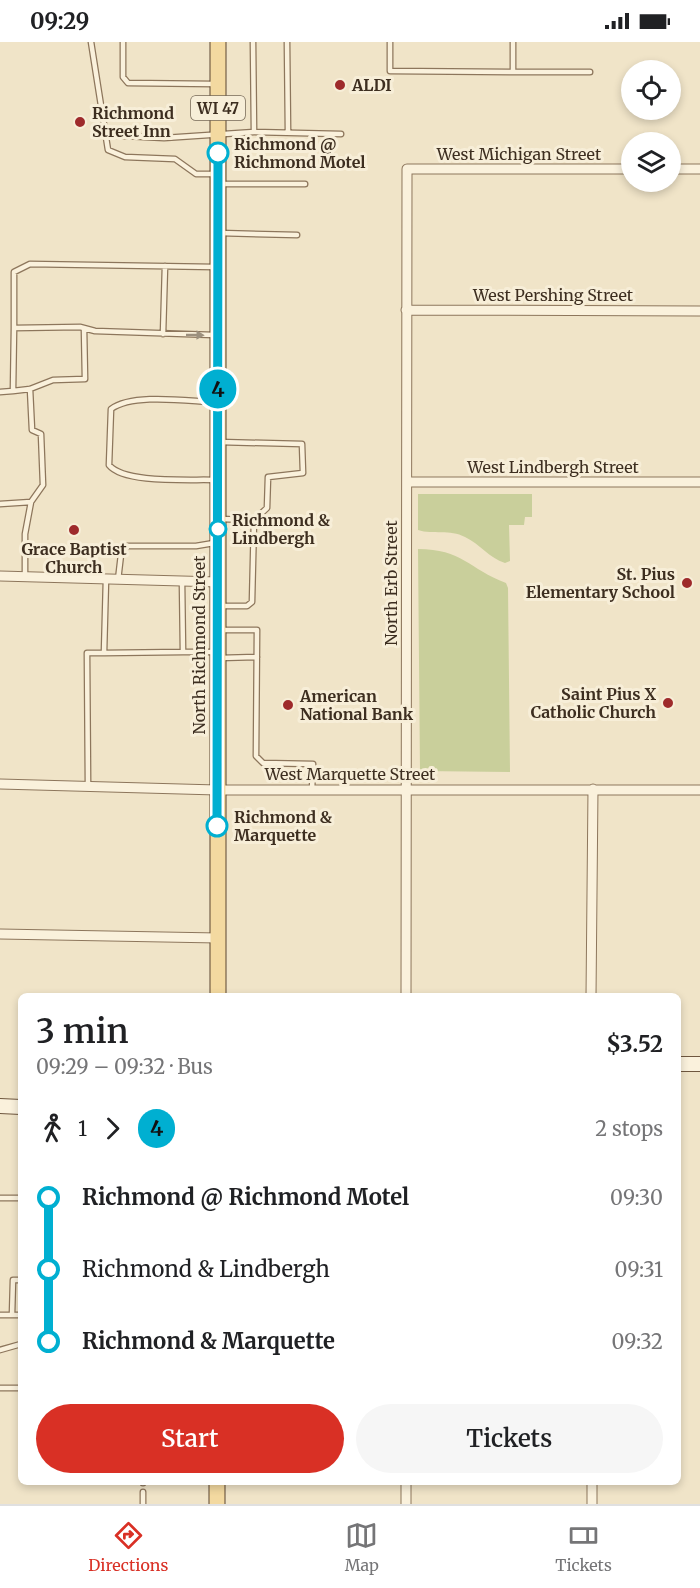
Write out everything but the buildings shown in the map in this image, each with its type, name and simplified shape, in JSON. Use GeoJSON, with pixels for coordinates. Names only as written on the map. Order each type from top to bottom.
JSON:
{"type":"FeatureCollection","features":[{"type":"Feature","properties":{"kind":"main road","name":"North Richmond Street"},"geometry":{"type":"LineString","coordinates":[[218,42],[218,993]]}},
{"type":"Feature","properties":{"kind":"main road"},"geometry":{"type":"LineString","coordinates":[[217,1485],[217,1504]]}},
{"type":"Feature","properties":{"kind":"street","name":"West Michigan Street"},"geometry":{"type":"LineString","coordinates":[[407,169],[621,169]]}},
{"type":"Feature","properties":{"kind":"street","name":"North Erb Street"},"geometry":{"type":"LineString","coordinates":[[406,993],[407,169]]}},
{"type":"Feature","properties":{"kind":"street"},"geometry":{"type":"LineString","coordinates":[[681,169],[700,169]]}},
{"type":"Feature","properties":{"kind":"street","name":"West Pershing Street"},"geometry":{"type":"LineString","coordinates":[[406,310],[700,311]]}},
{"type":"Feature","properties":{"kind":"street","name":"West Lindbergh Street"},"geometry":{"type":"LineString","coordinates":[[407,482],[700,482]]}},
{"type":"Feature","properties":{"kind":"street"},"geometry":{"type":"LineString","coordinates":[[0,576],[218,582]]}},
{"type":"Feature","properties":{"kind":"street","name":"West Marquette Street"},"geometry":{"type":"LineString","coordinates":[[0,784],[217,790],[700,790]]}},
{"type":"Feature","properties":{"kind":"street"},"geometry":{"type":"LineString","coordinates":[[591,993],[593,789]]}},
{"type":"Feature","properties":{"kind":"street"},"geometry":{"type":"LineString","coordinates":[[0,934],[218,938]]}},
{"type":"Feature","properties":{"kind":"street"},"geometry":{"type":"LineString","coordinates":[[681,1064],[700,1064]]}},
{"type":"Feature","properties":{"kind":"street"},"geometry":{"type":"LineString","coordinates":[[0,1106],[18,1107]]}},
{"type":"Feature","properties":{"kind":"street"},"geometry":{"type":"LineString","coordinates":[[406,1485],[406,1504]]}},
{"type":"Feature","properties":{"kind":"street"},"geometry":{"type":"LineString","coordinates":[[591,1485],[592,1504]]}},
{"type":"Feature","properties":{"kind":"lane"},"geometry":{"type":"LineString","coordinates":[[91,42],[108,150],[125,157],[175,159],[196,174],[218,179],[305,184]]}},
{"type":"Feature","properties":{"kind":"lane"},"geometry":{"type":"LineString","coordinates":[[123,42],[123,77],[128,83],[218,84]]}},
{"type":"Feature","properties":{"kind":"lane"},"geometry":{"type":"LineString","coordinates":[[253,42],[254,132]]}},
{"type":"Feature","properties":{"kind":"lane"},"geometry":{"type":"LineString","coordinates":[[287,42],[288,132]]}},
{"type":"Feature","properties":{"kind":"lane"},"geometry":{"type":"LineString","coordinates":[[390,42],[390,71],[590,72]]}},
{"type":"Feature","properties":{"kind":"lane"},"geometry":{"type":"LineString","coordinates":[[513,42],[513,72]]}},
{"type":"Feature","properties":{"kind":"lane"},"geometry":{"type":"LineString","coordinates":[[105,135],[164,138],[218,132],[341,134]]}},
{"type":"Feature","properties":{"kind":"lane"},"geometry":{"type":"LineString","coordinates":[[218,233],[297,235]]}},
{"type":"Feature","properties":{"kind":"lane"},"geometry":{"type":"LineString","coordinates":[[13,391],[14,272],[22,267],[30,264],[218,267]]}},
{"type":"Feature","properties":{"kind":"lane"},"geometry":{"type":"LineString","coordinates":[[163,334],[165,266]]}},
{"type":"Feature","properties":{"kind":"lane"},"geometry":{"type":"LineString","coordinates":[[14,328],[84,328],[95,331],[218,335]]}},
{"type":"Feature","properties":{"kind":"lane"},"geometry":{"type":"LineString","coordinates":[[0,392],[30,389],[53,380],[85,379],[84,328]]}},
{"type":"Feature","properties":{"kind":"lane"},"geometry":{"type":"LineString","coordinates":[[24,577],[24,534],[31,502],[43,485],[41,434],[32,430],[30,389]]}},
{"type":"Feature","properties":{"kind":"lane"},"geometry":{"type":"LineString","coordinates":[[218,402],[138,400],[119,404],[111,409],[109,465],[114,472],[130,477],[218,480]]}},
{"type":"Feature","properties":{"kind":"lane"},"geometry":{"type":"LineString","coordinates":[[218,442],[302,444],[303,473],[268,477],[267,508],[254,520],[218,519]]}},
{"type":"Feature","properties":{"kind":"lane"},"geometry":{"type":"LineString","coordinates":[[0,504],[31,502]]}},
{"type":"Feature","properties":{"kind":"lane"},"geometry":{"type":"LineString","coordinates":[[218,606],[247,606],[252,602],[254,520]]}},
{"type":"Feature","properties":{"kind":"lane"},"geometry":{"type":"LineString","coordinates":[[118,580],[122,546],[196,546],[218,543]]}},
{"type":"Feature","properties":{"kind":"lane"},"geometry":{"type":"LineString","coordinates":[[104,653],[106,579]]}},
{"type":"Feature","properties":{"kind":"lane"},"geometry":{"type":"LineString","coordinates":[[182,581],[183,652]]}},
{"type":"Feature","properties":{"kind":"lane"},"geometry":{"type":"LineString","coordinates":[[218,630],[258,630],[256,756],[263,763],[313,764],[312,790]]}},
{"type":"Feature","properties":{"kind":"lane"},"geometry":{"type":"LineString","coordinates":[[88,786],[87,653],[183,652],[257,657]]}},
{"type":"Feature","properties":{"kind":"lane"},"geometry":{"type":"LineString","coordinates":[[0,1198],[18,1198]]}},
{"type":"Feature","properties":{"kind":"lane"},"geometry":{"type":"LineString","coordinates":[[12,1316],[13,1280],[18,1280]]}},
{"type":"Feature","properties":{"kind":"lane"},"geometry":{"type":"LineString","coordinates":[[0,1316],[18,1315]]}},
{"type":"Feature","properties":{"kind":"lane"},"geometry":{"type":"LineString","coordinates":[[0,1350],[18,1345]]}},
{"type":"Feature","properties":{"kind":"lane"},"geometry":{"type":"LineString","coordinates":[[0,1388],[18,1388]]}},
{"type":"Feature","properties":{"kind":"lane"},"geometry":{"type":"LineString","coordinates":[[143,1492],[143,1504]]}},
{"type":"Feature","properties":{"kind":"green space"},"geometry":{"type":"Polygon","coordinates":[[[418,494],[532,494],[532,517],[525,517],[524,525],[509,525],[510,561],[505,563],[459,535],[418,530],[418,494]]]}},
{"type":"Feature","properties":{"kind":"green space"},"geometry":{"type":"Polygon","coordinates":[[[418,549],[445,552],[506,583],[508,588],[510,772],[420,771],[418,549]]]}},
{"type":"Feature","properties":{"kind":"bus line","name":"4"},"geometry":{"type":"LineString","coordinates":[[217,826],[218,153]]}},
{"type":"Feature","properties":{"kind":"place","name":"ALDI"},"geometry":{"type":"Point","coordinates":[340,85]}},
{"type":"Feature","properties":{"kind":"place","name":"Richmond Street Inn"},"geometry":{"type":"Point","coordinates":[80,122]}},
{"type":"Feature","properties":{"kind":"place","name":"Richmond @ Richmond Motel"},"geometry":{"type":"Point","coordinates":[218,153]}},
{"type":"Feature","properties":{"kind":"place","name":"Richmond & Lindbergh"},"geometry":{"type":"Point","coordinates":[218,529]}},
{"type":"Feature","properties":{"kind":"place","name":"Grace Baptist Church"},"geometry":{"type":"Point","coordinates":[74,530]}},
{"type":"Feature","properties":{"kind":"place","name":"St. Pius Elementary School"},"geometry":{"type":"Point","coordinates":[687,583]}},
{"type":"Feature","properties":{"kind":"place","name":"Saint Pius X Catholic Church"},"geometry":{"type":"Point","coordinates":[668,703]}},
{"type":"Feature","properties":{"kind":"place","name":"American National Bank"},"geometry":{"type":"Point","coordinates":[288,705]}},
{"type":"Feature","properties":{"kind":"place","name":"Richmond & Marquette"},"geometry":{"type":"Point","coordinates":[217,826]}}]}
